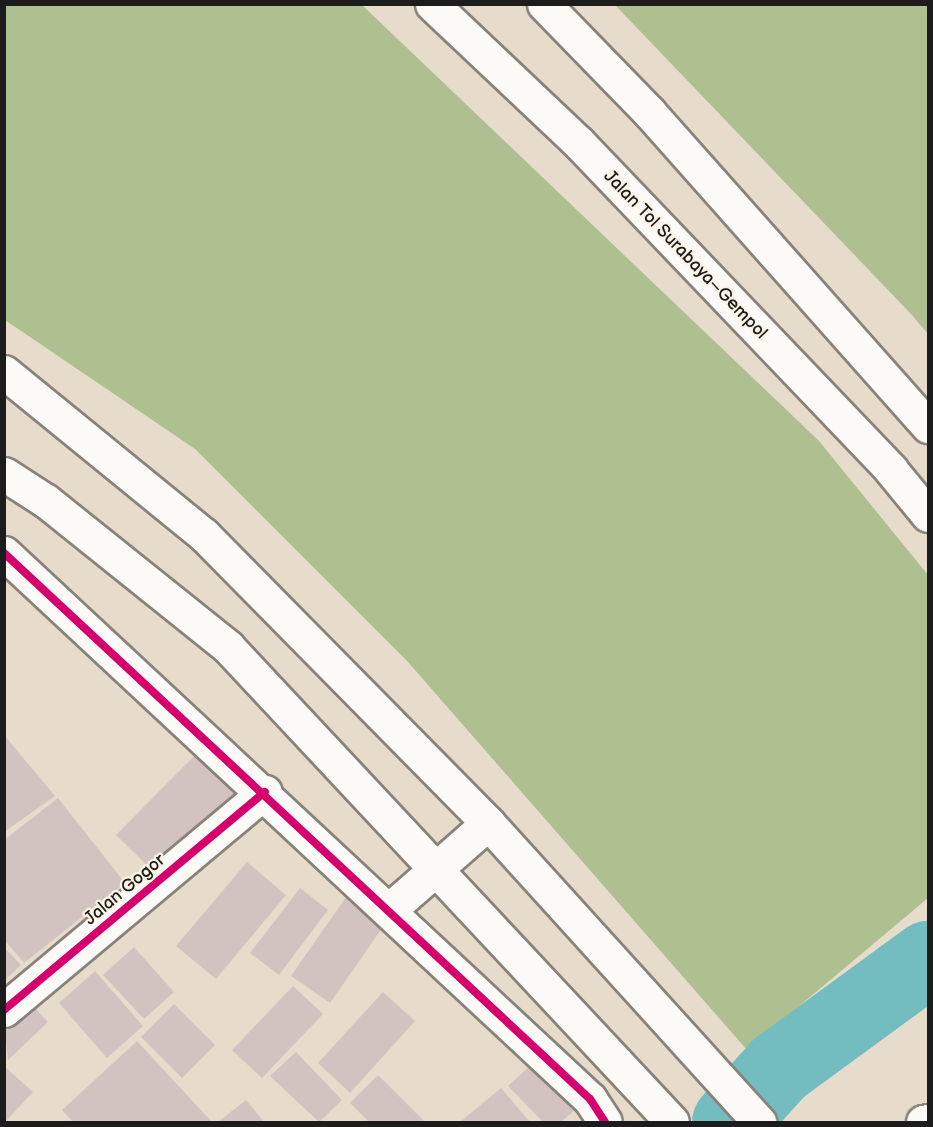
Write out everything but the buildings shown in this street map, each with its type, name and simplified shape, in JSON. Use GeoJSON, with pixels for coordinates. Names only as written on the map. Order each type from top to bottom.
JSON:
{"type":"FeatureCollection","features":[{"type":"Feature","properties":{"kind":"main road","name":"Jalan Tol Surabaya–Gempol"},"geometry":{"type":"LineString","coordinates":[[432,4],[579,143],[891,470],[928,514]]}},
{"type":"Feature","properties":{"kind":"main road"},"geometry":{"type":"LineString","coordinates":[[544,4],[649,112],[928,426]]}},
{"type":"Feature","properties":{"kind":"main road"},"geometry":{"type":"LineString","coordinates":[[4,372],[204,535],[488,823],[759,1122]]}},
{"type":"Feature","properties":{"kind":"main road"},"geometry":{"type":"LineString","coordinates":[[4,474],[46,501],[228,647],[672,1122]]}},
{"type":"Feature","properties":{"kind":"main road"},"geometry":{"type":"LineString","coordinates":[[4,553],[265,792],[590,1099],[605,1122]]}},
{"type":"Feature","properties":{"kind":"main road","name":"Jalan Gogor"},"geometry":{"type":"LineString","coordinates":[[4,1010],[265,792]]}},
{"type":"Feature","properties":{"kind":"main road"},"geometry":{"type":"LineString","coordinates":[[389,910],[488,823]]}},
{"type":"Feature","properties":{"kind":"main road"},"geometry":{"type":"LineString","coordinates":[[923,1122],[928,1121]]}},
{"type":"Feature","properties":{"kind":"green space"},"geometry":{"type":"Polygon","coordinates":[[[4,5],[362,5],[819,441],[928,575],[928,898],[747,1050],[408,662],[195,449],[5,320],[4,5]]]}},
{"type":"Feature","properties":{"kind":"green space"},"geometry":{"type":"Polygon","coordinates":[[[615,5],[928,5],[928,334],[911,314],[615,5]]]}},
{"type":"Feature","properties":{"kind":"waterway"},"geometry":{"type":"LineString","coordinates":[[730,1122],[779,1068],[928,959]]}},
{"type":"Feature","properties":{"kind":"cycle path"},"geometry":{"type":"LineString","coordinates":[[4,553],[590,1099],[605,1122]]}},
{"type":"Feature","properties":{"kind":"cycle path"},"geometry":{"type":"LineString","coordinates":[[4,1010],[265,792]]}}]}
